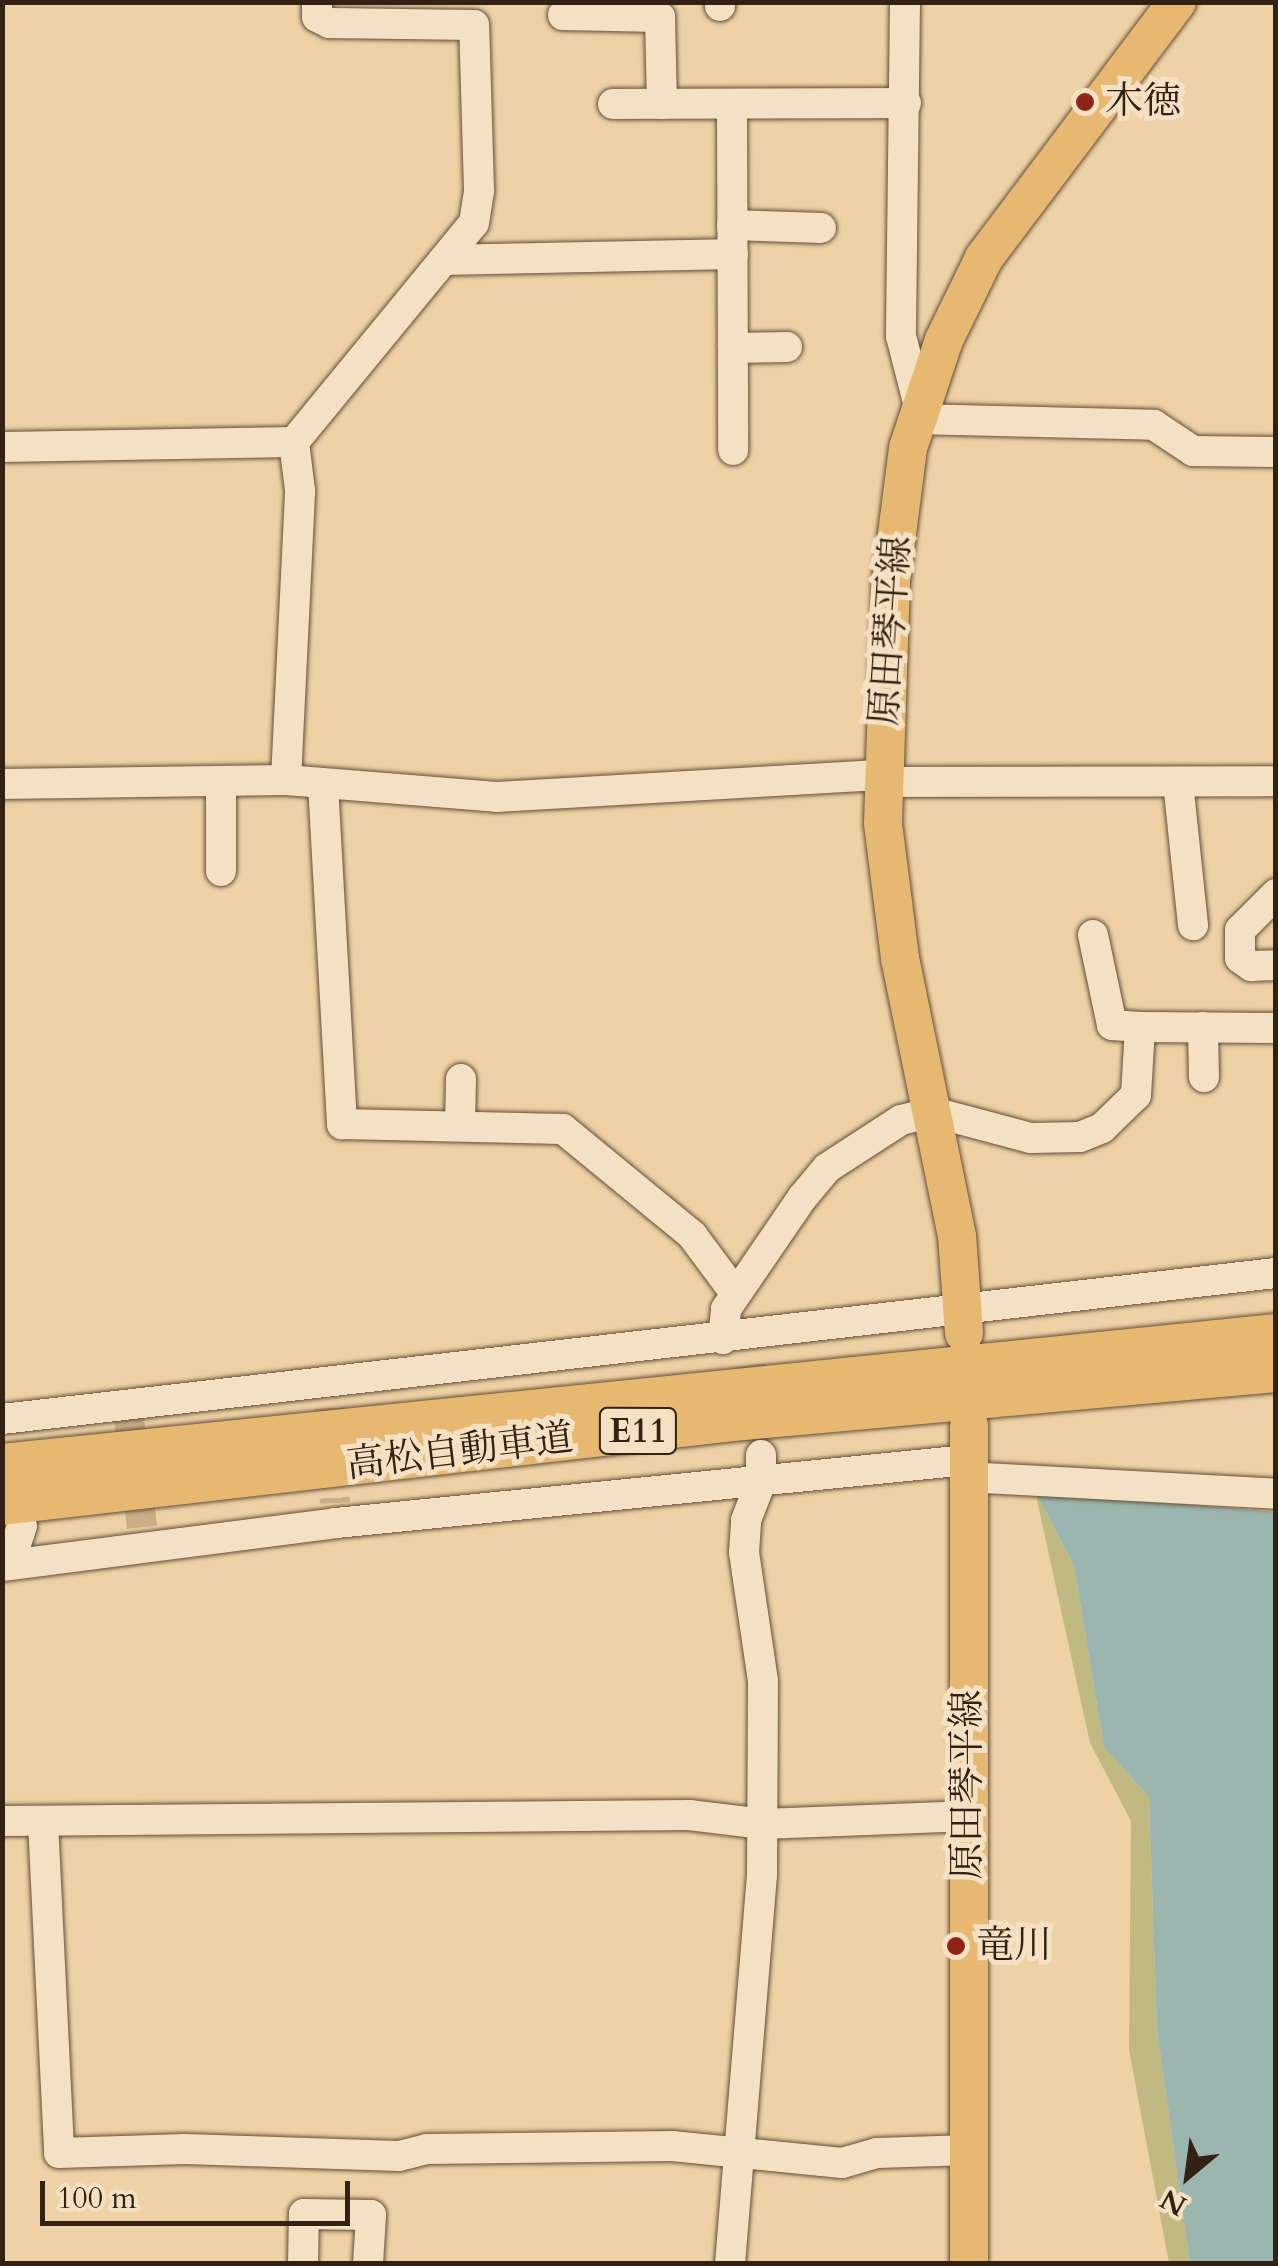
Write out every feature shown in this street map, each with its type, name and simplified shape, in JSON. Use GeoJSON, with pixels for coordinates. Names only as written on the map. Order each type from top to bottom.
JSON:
{"type":"FeatureCollection","features":[{"type":"Feature","properties":{"kind":"highway","name":"高松自動車道"},"geometry":{"type":"LineString","coordinates":[[2,1465],[1276,1335]]}},
{"type":"Feature","properties":{"kind":"highway","name":"高松自動車道"},"geometry":{"type":"LineString","coordinates":[[12,1515],[732,1420],[1276,1370]]}},
{"type":"Feature","properties":{"kind":"main road","name":"原田琴平線"},"geometry":{"type":"LineString","coordinates":[[963,1320],[957,1236],[890,895],[882,779],[891,581],[917,413],[984,258],[1177,2]]}},
{"type":"Feature","properties":{"kind":"main road","name":"原田琴平線"},"geometry":{"type":"LineString","coordinates":[[968,1455],[969,2264]]}},
{"type":"Feature","properties":{"kind":"street"},"geometry":{"type":"LineString","coordinates":[[286,780],[300,490],[294,442],[474,223],[479,190],[474,25],[329,23],[317,17],[317,2]]}},
{"type":"Feature","properties":{"kind":"street"},"geometry":{"type":"LineString","coordinates":[[905,2],[901,336],[917,413],[1154,424],[1192,451],[1276,452]]}},
{"type":"Feature","properties":{"kind":"street"},"geometry":{"type":"LineString","coordinates":[[564,14],[660,17],[662,104]]}},
{"type":"Feature","properties":{"kind":"street"},"geometry":{"type":"LineString","coordinates":[[613,104],[906,103]]}},
{"type":"Feature","properties":{"kind":"street"},"geometry":{"type":"LineString","coordinates":[[732,104],[733,450]]}},
{"type":"Feature","properties":{"kind":"street"},"geometry":{"type":"LineString","coordinates":[[444,260],[733,240],[820,228]]}},
{"type":"Feature","properties":{"kind":"street"},"geometry":{"type":"LineString","coordinates":[[733,348],[787,346]]}},
{"type":"Feature","properties":{"kind":"street"},"geometry":{"type":"LineString","coordinates":[[2,447],[294,442]]}},
{"type":"Feature","properties":{"kind":"street"},"geometry":{"type":"LineString","coordinates":[[2,784],[286,780],[496,797],[882,779],[1276,781]]}},
{"type":"Feature","properties":{"kind":"street"},"geometry":{"type":"LineString","coordinates":[[221,781],[221,872]]}},
{"type":"Feature","properties":{"kind":"street"},"geometry":{"type":"LineString","coordinates":[[1178,782],[1193,925]]}},
{"type":"Feature","properties":{"kind":"street"},"geometry":{"type":"LineString","coordinates":[[323,784],[342,1124],[563,1128],[680,1224],[734,1293]]}},
{"type":"Feature","properties":{"kind":"street"},"geometry":{"type":"LineString","coordinates":[[1276,894],[1240,930],[1240,958],[1276,966]]}},
{"type":"Feature","properties":{"kind":"street"},"geometry":{"type":"LineString","coordinates":[[1093,934],[1112,1024],[1276,1028]]}},
{"type":"Feature","properties":{"kind":"street"},"geometry":{"type":"LineString","coordinates":[[741,1347],[726,1309],[828,1168],[901,1120],[933,1112],[1055,1142],[1102,1128],[1136,1095],[1140,1027]]}},
{"type":"Feature","properties":{"kind":"street"},"geometry":{"type":"LineString","coordinates":[[1204,1027],[1204,1076]]}},
{"type":"Feature","properties":{"kind":"street"},"geometry":{"type":"LineString","coordinates":[[460,1126],[461,1079]]}},
{"type":"Feature","properties":{"kind":"street"},"geometry":{"type":"LineString","coordinates":[[2,1418],[48,1428],[128,1409],[328,1394],[741,1347],[963,1320],[1276,1273]]}},
{"type":"Feature","properties":{"kind":"street"},"geometry":{"type":"LineString","coordinates":[[12,1515],[6,1566],[143,1536],[335,1513],[761,1468],[968,1455],[1276,1494]]}},
{"type":"Feature","properties":{"kind":"street"},"geometry":{"type":"LineString","coordinates":[[730,2264],[738,2156],[752,2052],[763,1824],[763,1682],[744,1552],[746,1520],[761,1468]]}},
{"type":"Feature","properties":{"kind":"street"},"geometry":{"type":"LineString","coordinates":[[2,1821],[689,1815],[763,1824],[970,1816]]}},
{"type":"Feature","properties":{"kind":"street"},"geometry":{"type":"LineString","coordinates":[[43,1822],[59,2154],[185,2149],[399,2156],[426,2149],[672,2146],[738,2156],[842,2163],[877,2153],[970,2150]]}},
{"type":"Feature","properties":{"kind":"street"},"geometry":{"type":"LineString","coordinates":[[303,2264],[304,2214],[371,2215],[368,2264]]}},
{"type":"Feature","properties":{"kind":"shaded area"},"geometry":{"type":"Polygon","coordinates":[[[1035,1491],[1074,1566],[1104,1747],[1149,1797],[1157,2031],[1190,2263],[1169,2263],[1129,2050],[1131,1821],[1090,1743],[1035,1491]]]}},
{"type":"Feature","properties":{"kind":"water"},"geometry":{"type":"Polygon","coordinates":[[[1035,1491],[1275,1512],[1275,2263],[1190,2263],[1157,2031],[1149,1797],[1104,1747],[1074,1566],[1035,1491]]]}},
{"type":"Feature","properties":{"kind":"tunnel"},"geometry":{"type":"LineString","coordinates":[[751,1365],[761,1455]]}},
{"type":"Feature","properties":{"kind":"tunnel"},"geometry":{"type":"LineString","coordinates":[[330,1408],[335,1503]]}},
{"type":"Feature","properties":{"kind":"tunnel"},"geometry":{"type":"LineString","coordinates":[[129,1418],[142,1527]]}},
{"type":"Feature","properties":{"kind":"place","name":"木徳"},"geometry":{"type":"Point","coordinates":[1085,102]}},
{"type":"Feature","properties":{"kind":"place","name":"竜川"},"geometry":{"type":"Point","coordinates":[956,1946]}}]}
